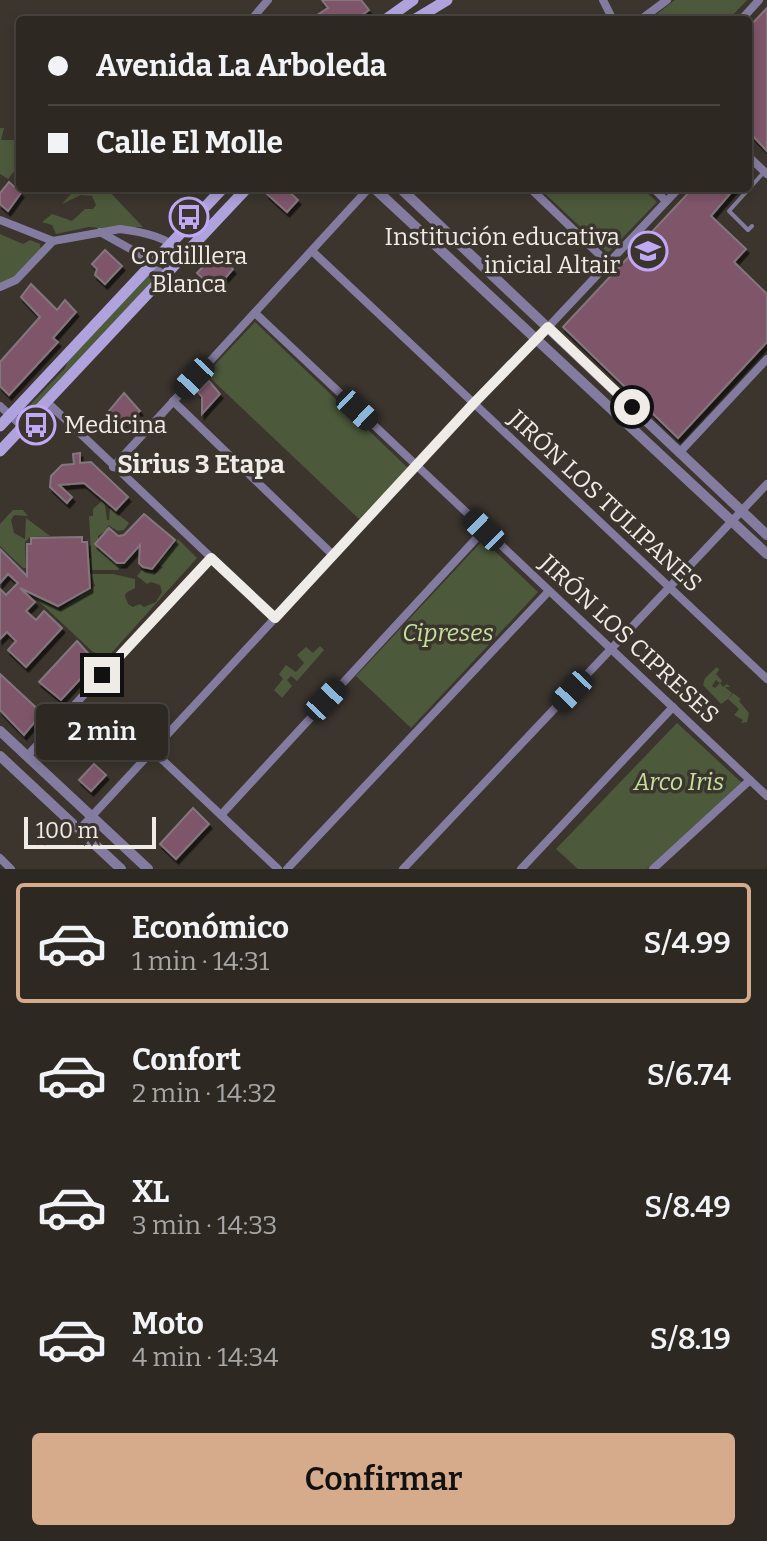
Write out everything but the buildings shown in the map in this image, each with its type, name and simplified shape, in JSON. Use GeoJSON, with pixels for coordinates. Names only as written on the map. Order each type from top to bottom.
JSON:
{"type":"FeatureCollection","features":[{"type":"Feature","properties":{"kind":"main road"},"geometry":{"type":"LineString","coordinates":[[391,16],[413,0]]}},
{"type":"Feature","properties":{"kind":"main road"},"geometry":{"type":"LineString","coordinates":[[421,16],[447,0]]}},
{"type":"Feature","properties":{"kind":"main road"},"geometry":{"type":"LineString","coordinates":[[0,426],[216,192]]}},
{"type":"Feature","properties":{"kind":"main road"},"geometry":{"type":"LineString","coordinates":[[0,451],[4,437],[23,427],[243,192]]}},
{"type":"Feature","properties":{"kind":"main road"},"geometry":{"type":"LineString","coordinates":[[20,404],[24,413],[33,416]]}},
{"type":"Feature","properties":{"kind":"street"},"geometry":{"type":"LineString","coordinates":[[253,16],[268,0]]}},
{"type":"Feature","properties":{"kind":"street"},"geometry":{"type":"LineString","coordinates":[[645,16],[667,0]]}},
{"type":"Feature","properties":{"kind":"street"},"geometry":{"type":"LineString","coordinates":[[745,16],[759,0]]}},
{"type":"Feature","properties":{"kind":"street"},"geometry":{"type":"LineString","coordinates":[[113,467],[368,192]]}},
{"type":"Feature","properties":{"kind":"street"},"geometry":{"type":"LineString","coordinates":[[376,192],[767,554]]}},
{"type":"Feature","properties":{"kind":"street"},"geometry":{"type":"LineString","coordinates":[[404,192],[767,535]]}},
{"type":"Feature","properties":{"kind":"street"},"geometry":{"type":"LineString","coordinates":[[534,192],[609,264]]}},
{"type":"Feature","properties":{"kind":"street"},"geometry":{"type":"LineString","coordinates":[[657,192],[666,201]]}},
{"type":"Feature","properties":{"kind":"street"},"geometry":{"type":"LineString","coordinates":[[79,830],[416,465],[675,192]]}},
{"type":"Feature","properties":{"kind":"street"},"geometry":{"type":"LineString","coordinates":[[0,220],[53,241],[129,230],[172,242],[185,254]]}},
{"type":"Feature","properties":{"kind":"street"},"geometry":{"type":"LineString","coordinates":[[100,232],[131,248],[164,276]]}},
{"type":"Feature","properties":{"kind":"street"},"geometry":{"type":"LineString","coordinates":[[0,287],[16,280],[53,241]]}},
{"type":"Feature","properties":{"kind":"street","name":"JIRÓN LOS TULIPANES"},"geometry":{"type":"LineString","coordinates":[[312,251],[767,679]]}},
{"type":"Feature","properties":{"kind":"street","name":"JIRÓN LOS CIPRESES"},"geometry":{"type":"LineString","coordinates":[[255,313],[767,796]]}},
{"type":"Feature","properties":{"kind":"street"},"geometry":{"type":"LineString","coordinates":[[679,453],[767,359]]}},
{"type":"Feature","properties":{"kind":"street"},"geometry":{"type":"LineString","coordinates":[[173,401],[333,555]]}},
{"type":"Feature","properties":{"kind":"street"},"geometry":{"type":"LineString","coordinates":[[47,402],[275,618]]}},
{"type":"Feature","properties":{"kind":"street"},"geometry":{"type":"LineString","coordinates":[[0,406],[23,427]]}},
{"type":"Feature","properties":{"kind":"street"},"geometry":{"type":"LineString","coordinates":[[403,869],[767,484]]}},
{"type":"Feature","properties":{"kind":"street"},"geometry":{"type":"LineString","coordinates":[[221,815],[484,530]]}},
{"type":"Feature","properties":{"kind":"street"},"geometry":{"type":"LineString","coordinates":[[27,756],[211,558]]}},
{"type":"Feature","properties":{"kind":"street"},"geometry":{"type":"LineString","coordinates":[[287,869],[549,591]]}},
{"type":"Feature","properties":{"kind":"street"},"geometry":{"type":"LineString","coordinates":[[521,869],[673,707]]}},
{"type":"Feature","properties":{"kind":"street"},"geometry":{"type":"LineString","coordinates":[[0,731],[148,869]]}},
{"type":"Feature","properties":{"kind":"street"},"geometry":{"type":"LineString","coordinates":[[152,750],[278,869]]}},
{"type":"Feature","properties":{"kind":"street"},"geometry":{"type":"LineString","coordinates":[[0,756],[121,869]]}},
{"type":"Feature","properties":{"kind":"street"},"geometry":{"type":"LineString","coordinates":[[653,869],[750,780]]}},
{"type":"Feature","properties":{"kind":"street"},"geometry":{"type":"LineString","coordinates":[[0,858],[11,869]]}},
{"type":"Feature","properties":{"kind":"lane"},"geometry":{"type":"LineString","coordinates":[[752,187],[766,173]]}},
{"type":"Feature","properties":{"kind":"lane"},"geometry":{"type":"LineString","coordinates":[[748,192],[729,211],[748,230],[752,226]]}},
{"type":"Feature","properties":{"kind":"green space"},"geometry":{"type":"Polygon","coordinates":[[[675,0],[747,0],[732,16],[654,16],[675,0]]]}},
{"type":"Feature","properties":{"kind":"green space"},"geometry":{"type":"Polygon","coordinates":[[[0,128],[4,128],[1,140],[16,138],[16,169],[8,179],[0,174],[0,128]]]}},
{"type":"Feature","properties":{"kind":"green space"},"geometry":{"type":"Polygon","coordinates":[[[72,192],[110,192],[143,227],[136,227],[134,231],[89,227],[56,234],[52,225],[42,222],[52,214],[72,221],[85,209],[93,209],[96,205],[92,196],[81,195],[62,204],[72,192]]]}},
{"type":"Feature","properties":{"kind":"green space"},"geometry":{"type":"Polygon","coordinates":[[[543,192],[646,192],[657,202],[608,253],[543,192]]]}},
{"type":"Feature","properties":{"kind":"green space"},"geometry":{"type":"Polygon","coordinates":[[[0,234],[23,244],[30,240],[40,244],[41,251],[14,278],[0,284],[0,234]]]}},
{"type":"Feature","properties":{"kind":"green space"},"geometry":{"type":"Polygon","coordinates":[[[150,273],[155,276],[154,280],[31,411],[28,407],[65,368],[69,358],[150,273]]]}},
{"type":"Feature","properties":{"kind":"green space"},"geometry":{"type":"Polygon","coordinates":[[[255,322],[408,468],[359,519],[206,374],[255,322]]]}},
{"type":"Feature","properties":{"kind":"green space"},"geometry":{"type":"Polygon","coordinates":[[[102,501],[107,520],[110,508],[129,523],[124,530],[118,531],[108,525],[107,530],[98,536],[98,548],[117,564],[125,563],[118,570],[92,570],[89,516],[93,516],[93,509],[102,501]]]}},
{"type":"Feature","properties":{"kind":"green space"},"geometry":{"type":"Polygon","coordinates":[[[13,510],[23,510],[28,516],[14,515],[11,520],[14,533],[25,539],[26,518],[50,536],[30,537],[25,542],[26,568],[0,546],[0,524],[13,510]]]}},
{"type":"Feature","properties":{"kind":"green space"},"geometry":{"type":"Polygon","coordinates":[[[178,539],[197,558],[106,659],[92,651],[32,595],[60,610],[95,586],[91,574],[113,574],[135,579],[135,588],[125,596],[133,607],[140,604],[144,607],[156,602],[162,592],[160,585],[147,584],[137,576],[142,570],[157,573],[163,567],[158,565],[178,539]]]}},
{"type":"Feature","properties":{"kind":"green space","name":"Cipreses"},"geometry":{"type":"Polygon","coordinates":[[[483,540],[538,592],[411,728],[356,676],[483,540]]]}},
{"type":"Feature","properties":{"kind":"green space"},"geometry":{"type":"Polygon","coordinates":[[[320,646],[324,650],[297,681],[291,676],[287,680],[292,686],[282,698],[274,690],[283,679],[279,674],[286,665],[296,672],[304,663],[297,655],[306,647],[313,653],[320,646]]]}},
{"type":"Feature","properties":{"kind":"green space"},"geometry":{"type":"Polygon","coordinates":[[[717,667],[720,683],[723,687],[727,684],[730,687],[725,687],[732,693],[721,704],[703,685],[705,678],[717,667]]]}},
{"type":"Feature","properties":{"kind":"green space"},"geometry":{"type":"Polygon","coordinates":[[[733,693],[741,699],[739,701],[749,713],[747,722],[741,723],[743,720],[734,715],[739,709],[728,699],[733,693]]]}},
{"type":"Feature","properties":{"kind":"green space","name":"Arco Iris"},"geometry":{"type":"Polygon","coordinates":[[[677,723],[742,783],[647,869],[578,869],[556,849],[677,723]]]}},
{"type":"Feature","properties":{"kind":"place","name":"Cordilllera Blanca"},"geometry":{"type":"Point","coordinates":[189,217]}},
{"type":"Feature","properties":{"kind":"place","name":"Institución educativa inicial Altair"},"geometry":{"type":"Point","coordinates":[648,251]}},
{"type":"Feature","properties":{"kind":"place","name":"Medicina"},"geometry":{"type":"Point","coordinates":[36,425]}},
{"type":"Feature","properties":{"kind":"district","name":"Sirius 3 Etapa"},"geometry":{"type":"Point","coordinates":[201,464]}},
{"type":"Feature","properties":{"kind":"route"},"geometry":{"type":"LineString","coordinates":[[102,675],[211,558],[275,618],[548,327],[632,407]]}}]}
